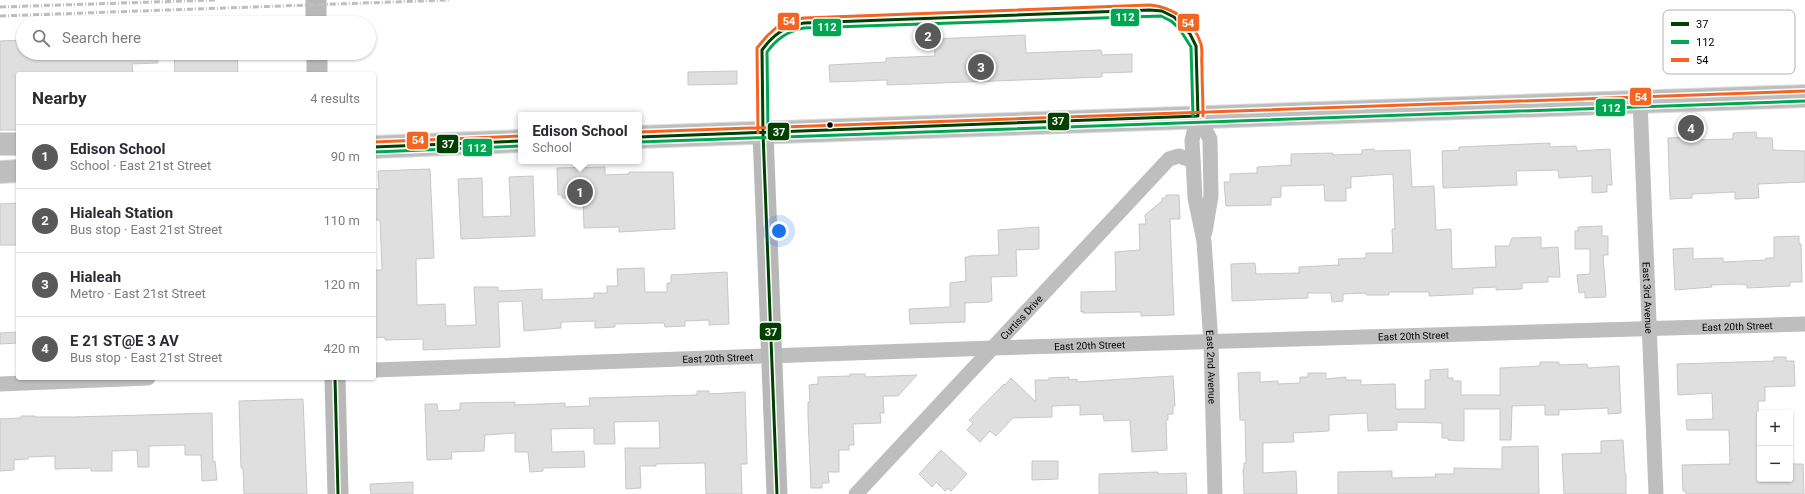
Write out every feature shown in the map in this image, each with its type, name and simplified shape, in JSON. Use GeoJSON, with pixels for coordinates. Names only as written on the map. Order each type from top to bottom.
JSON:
{"type":"FeatureCollection","features":[{"type":"Feature","properties":{"kind":"main road"},"geometry":{"type":"LineString","coordinates":[[642,137],[1198,116],[1805,96]]}},
{"type":"Feature","properties":{"kind":"main road"},"geometry":{"type":"LineString","coordinates":[[376,146],[518,141]]}},
{"type":"Feature","properties":{"kind":"main road"},"geometry":{"type":"LineString","coordinates":[[0,144],[16,144]]}},
{"type":"Feature","properties":{"kind":"main road"},"geometry":{"type":"LineString","coordinates":[[0,172],[16,171]]}},
{"type":"Feature","properties":{"kind":"street"},"geometry":{"type":"LineString","coordinates":[[316,0],[316,16]]}},
{"type":"Feature","properties":{"kind":"street"},"geometry":{"type":"LineString","coordinates":[[1196,46],[1198,116]]}},
{"type":"Feature","properties":{"kind":"street"},"geometry":{"type":"LineString","coordinates":[[317,60],[317,72]]}},
{"type":"Feature","properties":{"kind":"street","name":"East 3rd Avenue"},"geometry":{"type":"LineString","coordinates":[[1640,101],[1656,494]]}},
{"type":"Feature","properties":{"kind":"street","name":"East 2nd Avenue"},"geometry":{"type":"LineString","coordinates":[[1198,116],[1192,140],[1194,198],[1204,241],[1211,343],[1215,494]]}},
{"type":"Feature","properties":{"kind":"street","name":"East 2nd Avenue"},"geometry":{"type":"LineString","coordinates":[[1198,116],[1210,139],[1211,196],[1204,241]]}},
{"type":"Feature","properties":{"kind":"street"},"geometry":{"type":"LineString","coordinates":[[763,133],[776,494]]}},
{"type":"Feature","properties":{"kind":"street","name":"Curtiss Drive"},"geometry":{"type":"LineString","coordinates":[[856,494],[1169,159],[1179,156],[1193,161]]}},
{"type":"Feature","properties":{"kind":"street","name":"East 20th Street"},"geometry":{"type":"LineString","coordinates":[[376,370],[992,348],[1211,343],[1805,324]]}},
{"type":"Feature","properties":{"kind":"street"},"geometry":{"type":"LineString","coordinates":[[0,384],[99,380]]}},
{"type":"Feature","properties":{"kind":"street"},"geometry":{"type":"LineString","coordinates":[[335,380],[338,494]]}},
{"type":"Feature","properties":{"kind":"building"},"geometry":{"type":"Polygon","coordinates":[[[1025,35],[1026,53],[1101,50],[1102,55],[1132,54],[1132,72],[1102,73],[1102,77],[887,85],[887,80],[830,82],[829,65],[886,62],[886,58],[935,56],[934,39],[1025,35]]]}},
{"type":"Feature","properties":{"kind":"building"},"geometry":{"type":"Polygon","coordinates":[[[16,40],[16,60],[158,60],[158,63],[132,64],[133,72],[16,72],[16,130],[0,130],[0,41],[16,40]]]}},
{"type":"Feature","properties":{"kind":"building"},"geometry":{"type":"Polygon","coordinates":[[[174,60],[237,60],[238,72],[175,72],[174,60]]]}},
{"type":"Feature","properties":{"kind":"building"},"geometry":{"type":"Polygon","coordinates":[[[737,71],[737,84],[688,85],[688,72],[737,71]]]}},
{"type":"Feature","properties":{"kind":"building"},"geometry":{"type":"Polygon","coordinates":[[[1756,132],[1757,138],[1772,138],[1773,150],[1805,151],[1805,182],[1758,184],[1759,198],[1735,199],[1735,192],[1692,194],[1692,198],[1670,199],[1668,138],[1690,137],[1690,140],[1733,139],[1733,133],[1756,132]]]}},
{"type":"Feature","properties":{"kind":"building"},"geometry":{"type":"Polygon","coordinates":[[[1550,143],[1550,147],[1576,146],[1577,151],[1610,149],[1612,185],[1607,185],[1607,192],[1592,193],[1592,176],[1559,178],[1558,170],[1516,171],[1517,185],[1443,188],[1442,151],[1459,150],[1459,147],[1550,143]]]}},
{"type":"Feature","properties":{"kind":"building"},"geometry":{"type":"Polygon","coordinates":[[[1374,149],[1374,151],[1410,150],[1412,187],[1434,186],[1436,230],[1451,229],[1452,269],[1496,267],[1495,246],[1509,246],[1512,238],[1541,237],[1541,248],[1558,247],[1560,277],[1548,277],[1548,282],[1522,283],[1522,289],[1496,290],[1496,287],[1473,288],[1473,294],[1429,296],[1429,292],[1389,292],[1389,295],[1366,295],[1366,293],[1343,294],[1343,301],[1332,302],[1331,293],[1308,293],[1308,298],[1232,301],[1231,264],[1255,263],[1256,274],[1299,273],[1299,267],[1339,265],[1338,259],[1366,258],[1366,253],[1393,253],[1392,229],[1395,229],[1393,174],[1351,177],[1351,188],[1346,188],[1346,201],[1325,201],[1324,185],[1281,186],[1281,197],[1271,198],[1271,205],[1226,206],[1224,182],[1230,182],[1230,174],[1257,173],[1257,167],[1291,165],[1291,154],[1362,154],[1362,150],[1374,149]]]}},
{"type":"Feature","properties":{"kind":"building"},"geometry":{"type":"Polygon","coordinates":[[[605,167],[605,175],[629,174],[629,172],[673,172],[675,229],[619,232],[619,227],[584,228],[583,197],[562,198],[562,195],[558,195],[557,168],[605,167]]]}},
{"type":"Feature","properties":{"kind":"building"},"geometry":{"type":"Polygon","coordinates":[[[430,169],[434,258],[416,259],[417,305],[445,304],[446,326],[476,325],[474,287],[498,287],[498,291],[542,289],[542,300],[594,298],[594,293],[607,293],[607,286],[618,286],[617,269],[644,268],[645,292],[667,292],[667,283],[671,283],[671,275],[727,272],[729,324],[709,325],[709,320],[685,321],[685,326],[665,327],[664,323],[655,323],[615,324],[615,327],[595,328],[595,321],[561,322],[561,328],[524,331],[522,301],[498,302],[500,347],[423,350],[423,339],[385,340],[385,337],[376,338],[376,270],[382,270],[380,220],[376,220],[376,189],[379,189],[378,171],[430,169]]]}},
{"type":"Feature","properties":{"kind":"building"},"geometry":{"type":"Polygon","coordinates":[[[533,176],[535,236],[461,239],[458,179],[482,178],[483,217],[511,216],[509,177],[533,176]]]}},
{"type":"Feature","properties":{"kind":"building"},"geometry":{"type":"Polygon","coordinates":[[[1166,195],[1179,195],[1180,219],[1170,219],[1174,315],[1141,316],[1141,312],[1081,312],[1081,292],[1116,291],[1115,252],[1140,250],[1139,224],[1146,224],[1145,215],[1162,201],[1162,198],[1166,198],[1166,195]]]}},
{"type":"Feature","properties":{"kind":"building"},"geometry":{"type":"Polygon","coordinates":[[[16,203],[16,245],[0,245],[0,204],[16,203]]]}},
{"type":"Feature","properties":{"kind":"building"},"geometry":{"type":"Polygon","coordinates":[[[1602,226],[1602,236],[1608,236],[1608,255],[1603,255],[1606,295],[1605,297],[1585,298],[1585,292],[1579,293],[1577,275],[1590,274],[1590,249],[1575,249],[1575,231],[1578,231],[1578,227],[1602,226]]]}},
{"type":"Feature","properties":{"kind":"building"},"geometry":{"type":"Polygon","coordinates":[[[1039,227],[1039,249],[1016,250],[1017,276],[991,277],[992,301],[965,303],[965,322],[910,324],[909,309],[950,307],[950,283],[966,281],[965,257],[999,255],[998,230],[1039,227]]]}},
{"type":"Feature","properties":{"kind":"building"},"geometry":{"type":"Polygon","coordinates":[[[1799,236],[1799,244],[1801,244],[1802,282],[1790,282],[1790,286],[1747,288],[1747,285],[1740,284],[1711,285],[1712,287],[1675,290],[1673,249],[1693,248],[1693,259],[1723,258],[1723,262],[1766,260],[1766,258],[1774,258],[1774,237],[1799,236]]]}},
{"type":"Feature","properties":{"kind":"building"},"geometry":{"type":"Polygon","coordinates":[[[16,332],[16,343],[0,344],[0,333],[16,332]]]}},
{"type":"Feature","properties":{"kind":"building"},"geometry":{"type":"Polygon","coordinates":[[[1774,357],[1786,357],[1786,361],[1794,361],[1795,386],[1765,387],[1765,401],[1758,401],[1757,482],[1793,482],[1793,464],[1803,464],[1804,494],[1686,494],[1686,491],[1683,491],[1682,465],[1730,464],[1729,430],[1687,430],[1686,420],[1713,419],[1712,393],[1678,395],[1677,364],[1774,361],[1774,357]]]}},
{"type":"Feature","properties":{"kind":"building"},"geometry":{"type":"Polygon","coordinates":[[[1540,362],[1559,362],[1559,365],[1587,364],[1588,368],[1619,366],[1621,413],[1608,414],[1608,408],[1559,410],[1559,415],[1545,415],[1545,405],[1512,406],[1511,440],[1500,440],[1500,409],[1464,409],[1464,441],[1442,438],[1442,423],[1397,422],[1397,430],[1368,431],[1367,413],[1329,415],[1329,431],[1293,433],[1294,442],[1263,443],[1263,473],[1296,471],[1297,494],[1244,494],[1243,469],[1244,463],[1246,463],[1245,420],[1240,420],[1238,373],[1260,372],[1260,382],[1278,381],[1278,384],[1300,383],[1300,377],[1308,377],[1308,373],[1326,373],[1326,379],[1346,377],[1346,380],[1361,380],[1361,385],[1395,384],[1396,409],[1425,409],[1425,380],[1430,380],[1430,370],[1448,369],[1448,378],[1453,378],[1453,381],[1461,381],[1461,395],[1500,395],[1500,368],[1540,366],[1540,362]]]}},
{"type":"Feature","properties":{"kind":"building"},"geometry":{"type":"Polygon","coordinates":[[[850,374],[865,374],[865,377],[917,375],[898,396],[883,396],[884,413],[880,413],[881,423],[853,424],[854,445],[849,445],[849,450],[839,450],[839,472],[828,472],[829,483],[822,483],[822,488],[811,488],[808,416],[808,402],[810,402],[809,385],[818,384],[818,377],[850,376],[850,374]]]}},
{"type":"Feature","properties":{"kind":"building"},"geometry":{"type":"Polygon","coordinates":[[[1173,376],[1175,406],[1173,406],[1173,414],[1168,414],[1168,420],[1166,420],[1167,450],[1132,452],[1130,420],[1104,421],[1103,414],[1080,415],[1080,405],[1052,406],[1052,417],[1013,418],[996,436],[990,431],[980,442],[967,430],[973,423],[969,420],[1011,378],[1036,402],[1035,380],[1049,380],[1049,378],[1069,377],[1069,380],[1077,379],[1077,382],[1173,376]]]}},
{"type":"Feature","properties":{"kind":"building"},"geometry":{"type":"Polygon","coordinates":[[[697,391],[709,391],[709,394],[745,392],[747,464],[741,464],[742,494],[706,494],[705,463],[656,464],[656,466],[640,466],[641,488],[626,489],[625,448],[660,448],[659,421],[614,422],[615,444],[594,444],[594,428],[551,429],[552,452],[584,451],[585,467],[543,468],[543,471],[530,472],[528,452],[515,452],[515,433],[485,435],[484,451],[453,452],[451,453],[452,459],[427,460],[425,404],[437,404],[438,411],[460,410],[460,403],[515,402],[515,405],[565,403],[565,407],[590,406],[589,398],[697,395],[697,391]]]}},
{"type":"Feature","properties":{"kind":"building"},"geometry":{"type":"Polygon","coordinates":[[[303,399],[307,494],[244,494],[243,468],[241,468],[239,401],[303,399]]]}},
{"type":"Feature","properties":{"kind":"building"},"geometry":{"type":"Polygon","coordinates":[[[212,413],[213,462],[215,461],[217,480],[202,481],[201,455],[185,455],[185,445],[149,446],[149,467],[138,467],[137,450],[112,451],[112,471],[91,471],[91,468],[55,469],[55,456],[28,457],[28,459],[14,460],[14,470],[0,471],[0,419],[21,418],[21,416],[74,417],[212,413]]]}},
{"type":"Feature","properties":{"kind":"building"},"geometry":{"type":"Polygon","coordinates":[[[1623,440],[1626,494],[1564,494],[1562,454],[1601,453],[1601,441],[1623,440]]]}},
{"type":"Feature","properties":{"kind":"building"},"geometry":{"type":"Polygon","coordinates":[[[1538,446],[1539,494],[1338,494],[1338,472],[1392,471],[1392,478],[1436,477],[1435,474],[1454,474],[1454,468],[1502,469],[1502,447],[1538,446]]]}},
{"type":"Feature","properties":{"kind":"building"},"geometry":{"type":"Polygon","coordinates":[[[941,450],[967,474],[951,491],[948,488],[945,491],[936,482],[932,487],[919,474],[941,450]]]}},
{"type":"Feature","properties":{"kind":"building"},"geometry":{"type":"Polygon","coordinates":[[[1032,461],[1058,461],[1058,479],[1032,480],[1032,461]]]}},
{"type":"Feature","properties":{"kind":"building"},"geometry":{"type":"Polygon","coordinates":[[[1158,472],[1158,474],[1186,473],[1187,494],[1099,494],[1099,474],[1158,472]]]}},
{"type":"Feature","properties":{"kind":"building"},"geometry":{"type":"Polygon","coordinates":[[[413,482],[413,494],[371,494],[370,484],[413,482]]]}},
{"type":"Feature","properties":{"kind":"railway"},"geometry":{"type":"LineString","coordinates":[[0,7],[215,0]]}},
{"type":"Feature","properties":{"kind":"railway"},"geometry":{"type":"LineString","coordinates":[[0,16],[449,0]]}},
{"type":"Feature","properties":{"kind":"transit line","name":"54"},"geometry":{"type":"LineString","coordinates":[[758,133],[757,48],[777,27],[790,21],[804,18],[1150,5],[1158,6],[1174,12],[1188,22],[1198,36],[1202,49],[1203,116]]}},
{"type":"Feature","properties":{"kind":"transit line","name":"37"},"geometry":{"type":"LineString","coordinates":[[777,494],[763,133],[762,50],[775,36],[791,26],[804,23],[1150,10],[1162,11],[1174,17],[1190,34],[1196,46],[1198,116]]}},
{"type":"Feature","properties":{"kind":"transit line","name":"112"},"geometry":{"type":"LineString","coordinates":[[768,133],[767,52],[783,36],[804,28],[1161,16],[1171,21],[1179,28],[1191,47],[1193,116]]}},
{"type":"Feature","properties":{"kind":"transit line","name":"54"},"geometry":{"type":"LineString","coordinates":[[642,132],[1805,91]]}},
{"type":"Feature","properties":{"kind":"transit line","name":"112"},"geometry":{"type":"LineString","coordinates":[[642,142],[1805,101]]}},
{"type":"Feature","properties":{"kind":"transit line","name":"37"},"geometry":{"type":"LineString","coordinates":[[642,137],[1198,116]]}},
{"type":"Feature","properties":{"kind":"transit line","name":"54"},"geometry":{"type":"LineString","coordinates":[[376,142],[518,136]]}},
{"type":"Feature","properties":{"kind":"transit line","name":"37"},"geometry":{"type":"LineString","coordinates":[[376,147],[518,141]]}},
{"type":"Feature","properties":{"kind":"transit line","name":"112"},"geometry":{"type":"LineString","coordinates":[[376,152],[518,146]]}},
{"type":"Feature","properties":{"kind":"transit line","name":"37"},"geometry":{"type":"LineString","coordinates":[[335,380],[338,494]]}},
{"type":"Feature","properties":{"kind":"place","name":"Hialeah Station"},"geometry":{"type":"Point","coordinates":[928,36]}},
{"type":"Feature","properties":{"kind":"place","name":"Hialeah"},"geometry":{"type":"Point","coordinates":[981,67]}},
{"type":"Feature","properties":{"kind":"place","name":"E 21 ST@E 3 AV"},"geometry":{"type":"Point","coordinates":[1691,128]}},
{"type":"Feature","properties":{"kind":"place","name":"Edison School"},"geometry":{"type":"Point","coordinates":[580,192]}}]}
